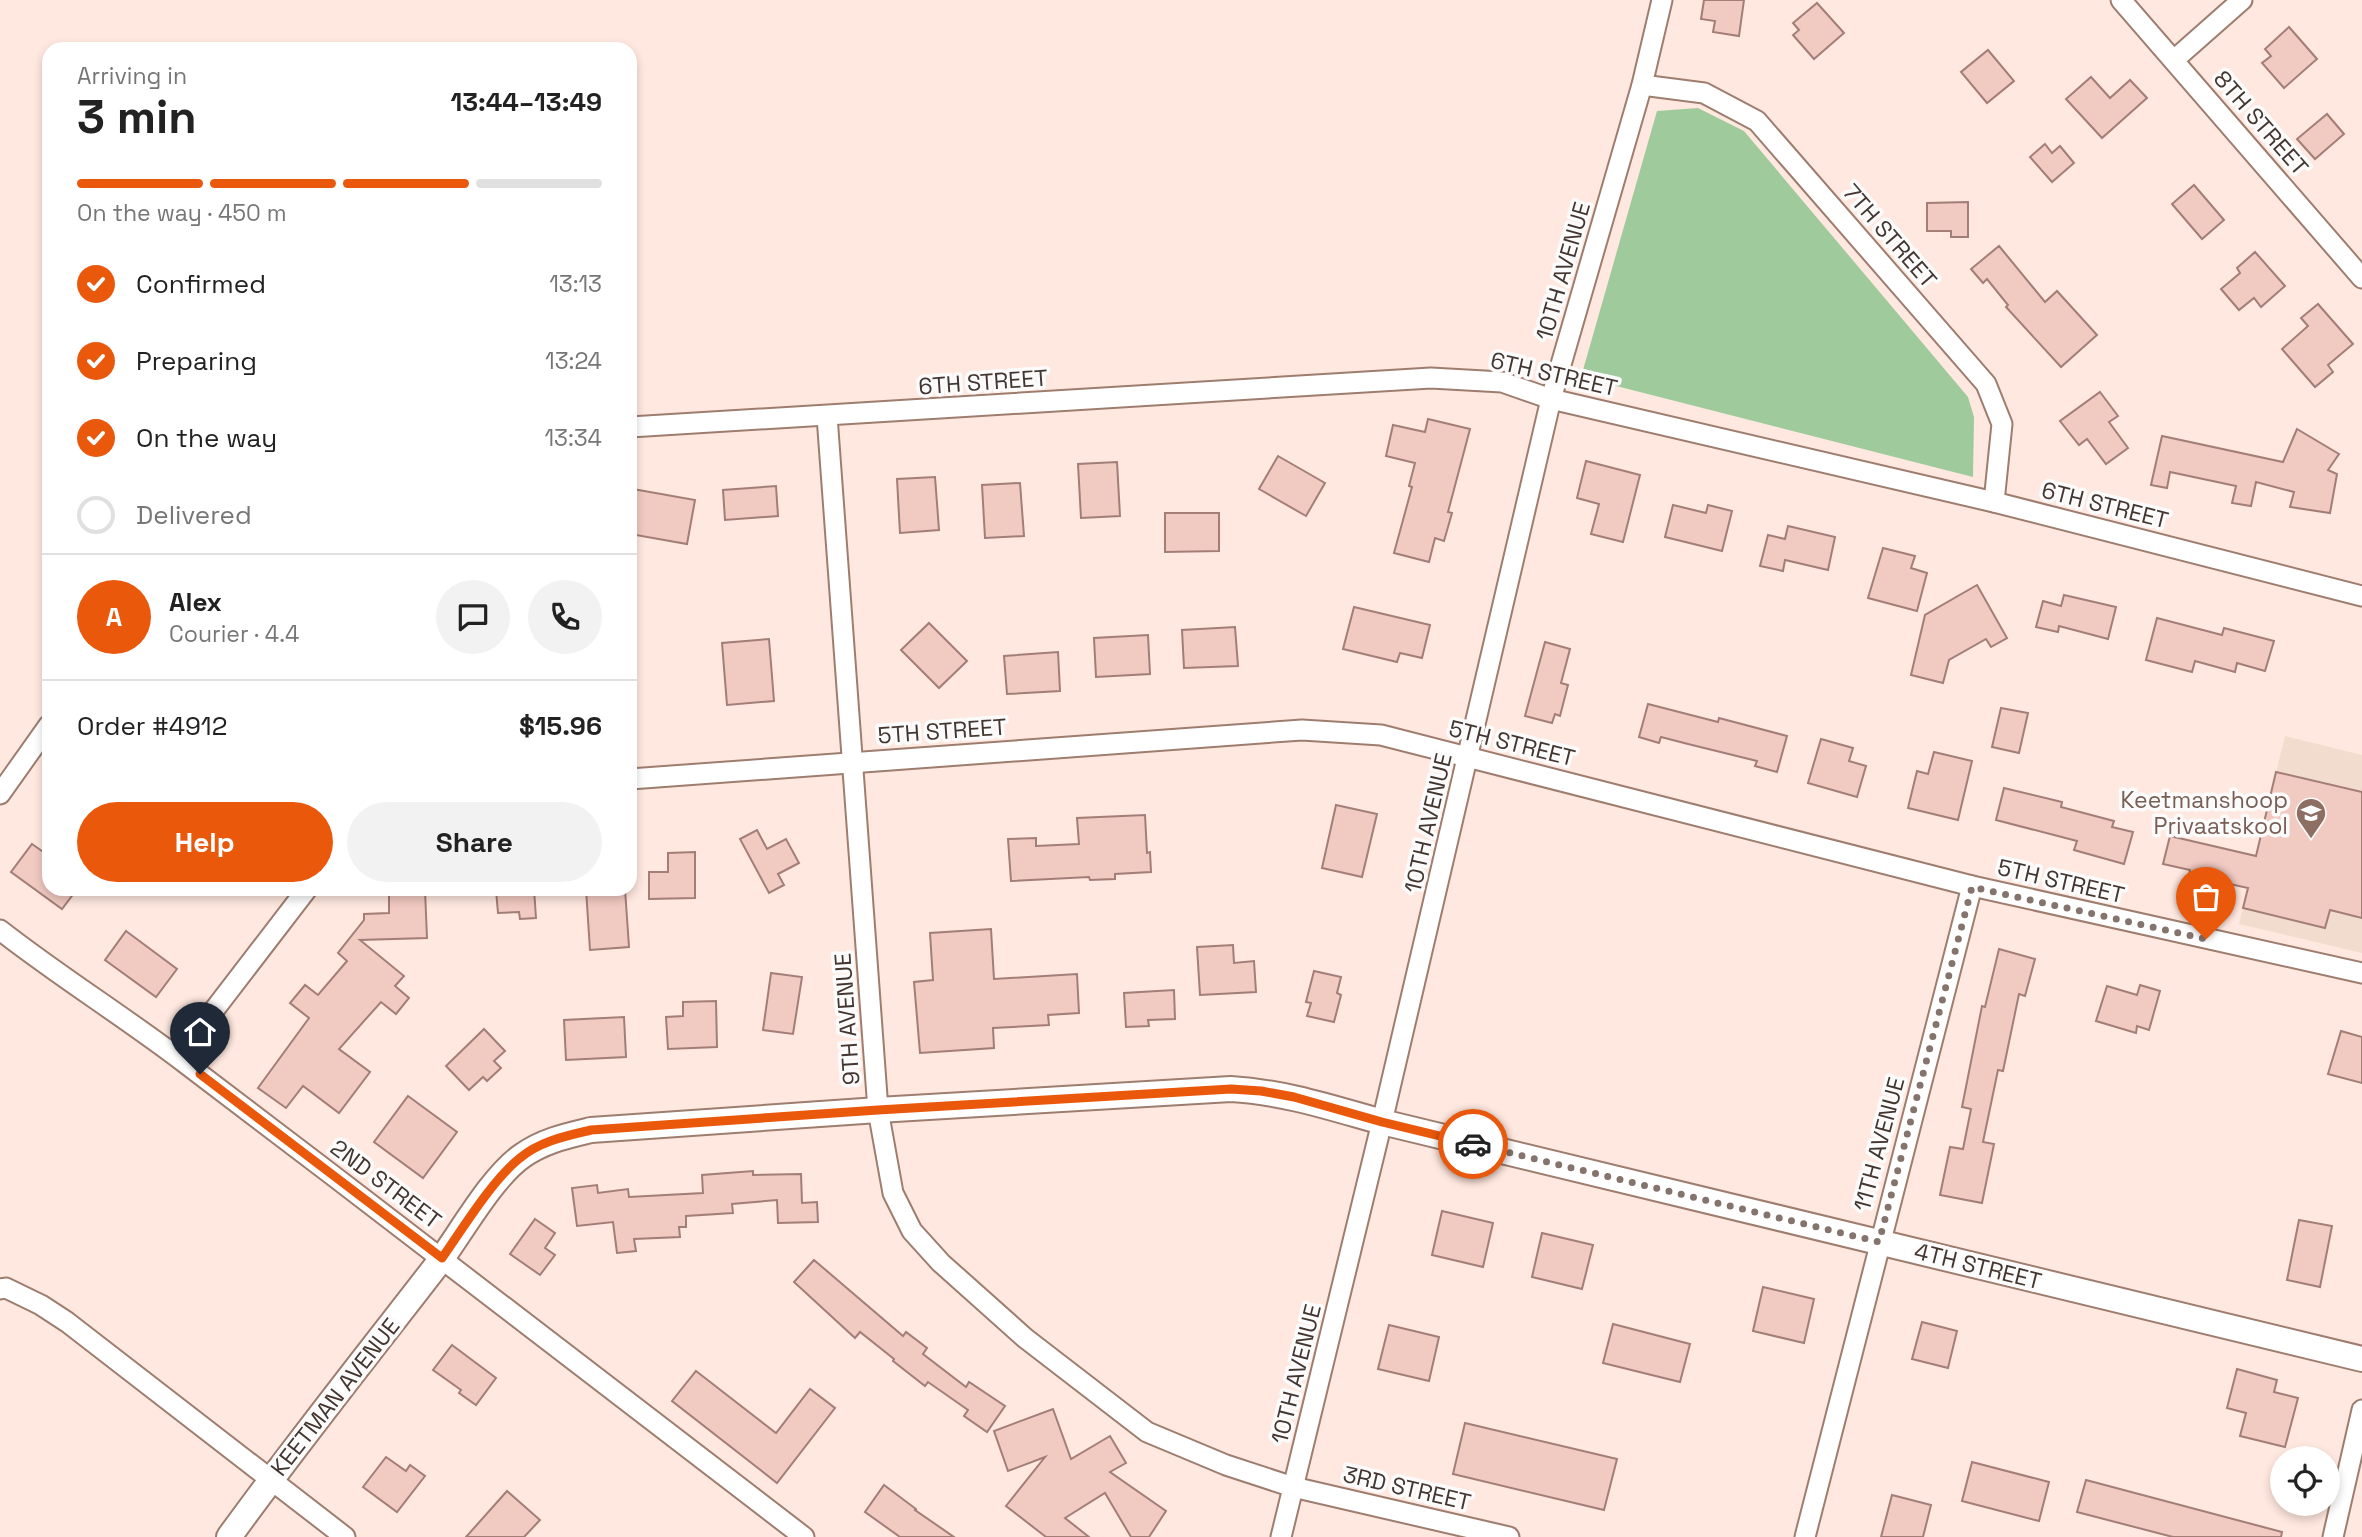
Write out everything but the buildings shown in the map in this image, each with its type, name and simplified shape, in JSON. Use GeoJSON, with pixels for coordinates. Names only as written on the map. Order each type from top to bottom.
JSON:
{"type":"FeatureCollection","features":[{"type":"Feature","properties":{"kind":"street","name":"10TH AVENUE"},"geometry":{"type":"LineString","coordinates":[[1281,1537],[1469,757],[1551,400],[1642,85],[1662,0]]}},
{"type":"Feature","properties":{"kind":"street","name":"8TH STREET"},"geometry":{"type":"LineString","coordinates":[[2121,0],[2362,278]]}},
{"type":"Feature","properties":{"kind":"street"},"geometry":{"type":"LineString","coordinates":[[2175,60],[2242,0]]}},
{"type":"Feature","properties":{"kind":"street","name":"7TH STREET"},"geometry":{"type":"LineString","coordinates":[[1642,85],[1704,93],[1757,121],[1986,384],[2002,425],[1994,502]]}},
{"type":"Feature","properties":{"kind":"street","name":"6TH STREET"},"geometry":{"type":"LineString","coordinates":[[637,427],[1432,378],[1502,382],[1551,400],[1994,502],[2362,596]]}},
{"type":"Feature","properties":{"kind":"street","name":"9TH AVENUE"},"geometry":{"type":"LineString","coordinates":[[827,416],[878,1110],[893,1193],[912,1231],[941,1263],[1025,1338],[1147,1432],[1226,1465],[1293,1487]]}},
{"type":"Feature","properties":{"kind":"street","name":"5TH STREET"},"geometry":{"type":"LineString","coordinates":[[637,778],[1302,730],[1381,735],[1972,887],[2362,973]]}},
{"type":"Feature","properties":{"kind":"street"},"geometry":{"type":"LineString","coordinates":[[0,794],[42,735]]}},
{"type":"Feature","properties":{"kind":"street","name":"11TH AVENUE"},"geometry":{"type":"LineString","coordinates":[[1805,1537],[1972,887]]}},
{"type":"Feature","properties":{"kind":"street"},"geometry":{"type":"LineString","coordinates":[[178,1057],[302,896]]}},
{"type":"Feature","properties":{"kind":"street","name":"2ND STREET"},"geometry":{"type":"LineString","coordinates":[[0,930],[40,962],[178,1057],[804,1537]]}},
{"type":"Feature","properties":{"kind":"street","name":"4TH STREET"},"geometry":{"type":"LineString","coordinates":[[442,1258],[505,1171],[521,1157],[562,1136],[591,1130],[1231,1089],[1294,1097],[1382,1122],[2362,1359]]}},
{"type":"Feature","properties":{"kind":"street","name":"KEETMAN AVENUE"},"geometry":{"type":"LineString","coordinates":[[229,1537],[442,1258]]}},
{"type":"Feature","properties":{"kind":"street"},"geometry":{"type":"LineString","coordinates":[[0,1289],[6,1288],[29,1299],[67,1322],[345,1537]]}},
{"type":"Feature","properties":{"kind":"street"},"geometry":{"type":"LineString","coordinates":[[2333,1537],[2362,1410]]}},
{"type":"Feature","properties":{"kind":"street","name":"3RD STREET"},"geometry":{"type":"LineString","coordinates":[[1293,1487],[1509,1537]]}},
{"type":"Feature","properties":{"kind":"shaded area","name":"Keetmanshoop Privaatskool"},"geometry":{"type":"Polygon","coordinates":[[[2285,736],[2362,755],[2362,953],[2239,924],[2285,736]]]}},
{"type":"Feature","properties":{"kind":"green space"},"geometry":{"type":"Polygon","coordinates":[[[1698,108],[1744,131],[1968,397],[1974,417],[1973,477],[1581,377],[1657,111],[1698,108]]]}},
{"type":"Feature","properties":{"kind":"way so far"},"geometry":{"type":"LineString","coordinates":[[1473,1144],[1879,1242],[1972,887],[2206,939]]}},
{"type":"Feature","properties":{"kind":"place","name":"Keetmanshoop Privaatskool"},"geometry":{"type":"Point","coordinates":[2311,840]}},
{"type":"Feature","properties":{"kind":"route"},"geometry":{"type":"LineString","coordinates":[[200,1074],[442,1258],[505,1171],[521,1157],[562,1136],[591,1130],[1231,1089],[1294,1097],[1473,1144]]}}]}
